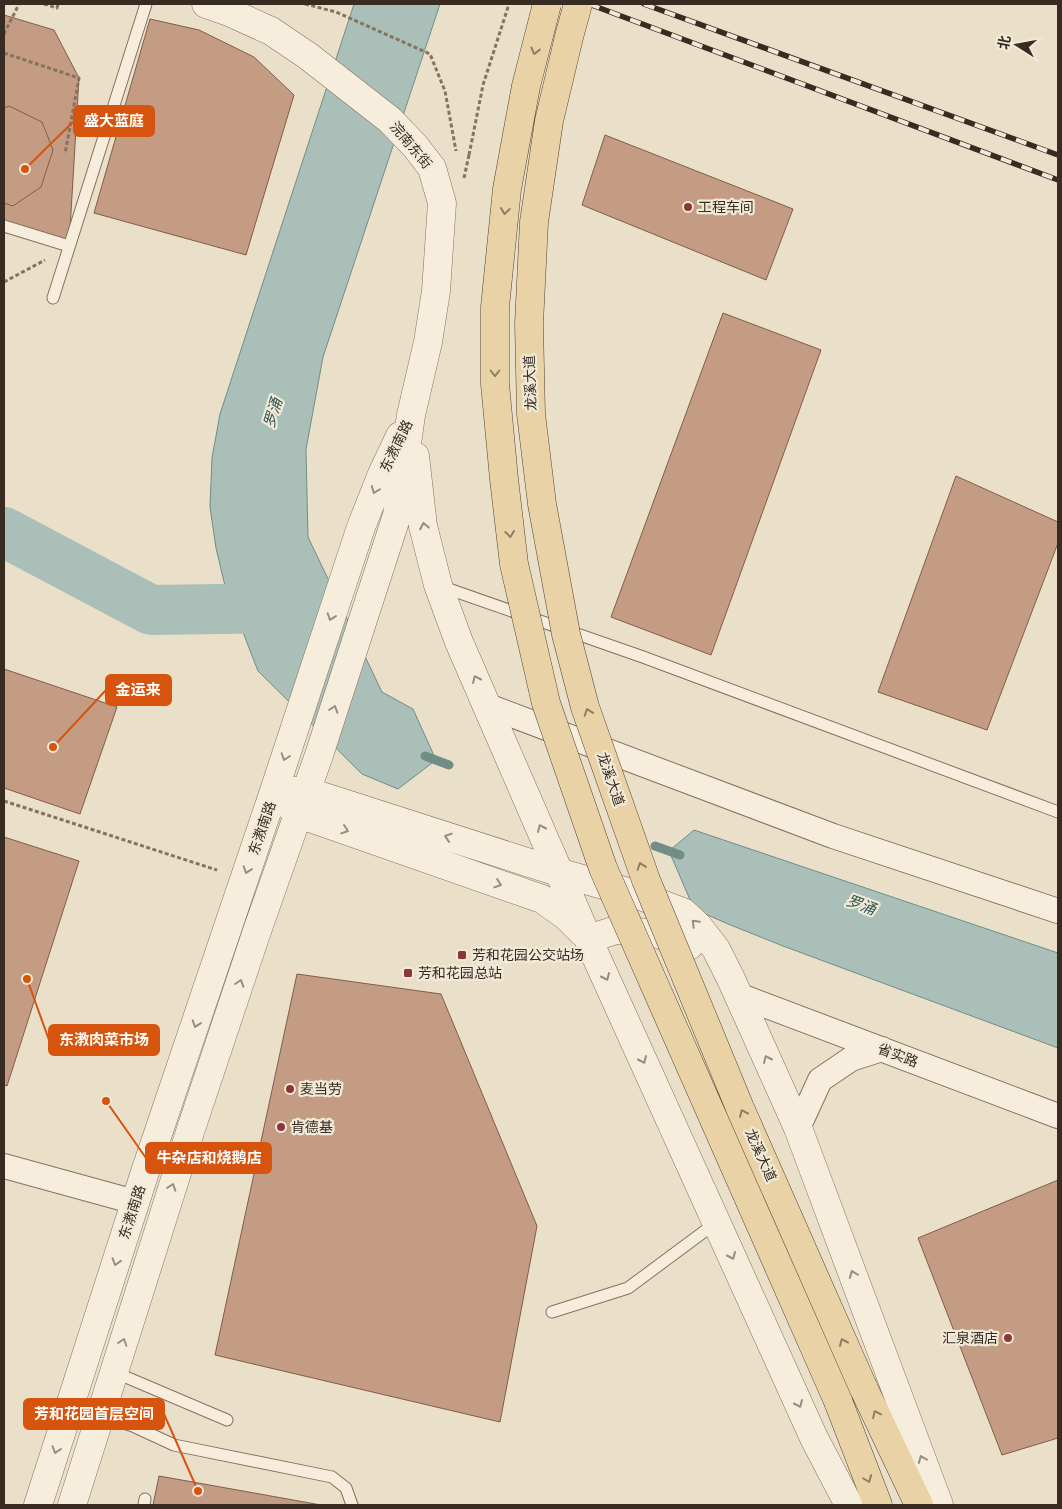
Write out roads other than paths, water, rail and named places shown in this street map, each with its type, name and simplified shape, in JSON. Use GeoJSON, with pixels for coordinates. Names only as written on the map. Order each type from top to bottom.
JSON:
{"type":"FeatureCollection","features":[{"type":"Feature","properties":{"kind":"main road"},"geometry":{"type":"LineString","coordinates":[[547,4],[526,86],[507,189],[495,307],[496,384],[514,564],[546,703],[603,868],[838,1401],[878,1505]]}},
{"type":"Feature","properties":{"kind":"main road","name":"龙溪大道"},"geometry":{"type":"LineString","coordinates":[[578,4],[549,121],[534,222],[528,324],[531,414],[542,504],[566,634],[586,706],[646,880],[740,1108],[863,1387],[919,1505]]}},
{"type":"Feature","properties":{"kind":"street","name":"浣南东街"},"geometry":{"type":"LineString","coordinates":[[206,4],[271,31],[308,56],[390,120],[415,146],[432,168],[442,203],[436,291],[428,342],[411,415]]}},
{"type":"Feature","properties":{"kind":"street","name":"东漖南路"},"geometry":{"type":"LineString","coordinates":[[38,1505],[135,1202],[361,527],[382,474],[411,415]]}},
{"type":"Feature","properties":{"kind":"street","name":"东漖南路"},"geometry":{"type":"LineString","coordinates":[[72,1505],[192,1126],[254,940],[303,803],[397,515],[411,415]]}},
{"type":"Feature","properties":{"kind":"street"},"geometry":{"type":"LineString","coordinates":[[411,415],[423,526],[438,585],[459,642],[561,873],[588,939],[814,1438],[849,1505]]}},
{"type":"Feature","properties":{"kind":"street"},"geometry":{"type":"LineString","coordinates":[[488,706],[833,836],[1058,911]]}},
{"type":"Feature","properties":{"kind":"street"},"geometry":{"type":"LineString","coordinates":[[274,791],[542,899],[566,916],[588,939]]}},
{"type":"Feature","properties":{"kind":"street"},"geometry":{"type":"LineString","coordinates":[[303,803],[635,894],[683,912],[699,927],[716,949],[735,987],[798,1128],[939,1505]]}},
{"type":"Feature","properties":{"kind":"street"},"geometry":{"type":"LineString","coordinates":[[588,939],[616,930],[658,934],[698,949],[735,987]]}},
{"type":"Feature","properties":{"kind":"street","name":"省实路"},"geometry":{"type":"LineString","coordinates":[[735,987],[882,1049],[1058,1116]]}},
{"type":"Feature","properties":{"kind":"street"},"geometry":{"type":"LineString","coordinates":[[798,1128],[820,1080],[851,1059],[882,1049]]}},
{"type":"Feature","properties":{"kind":"street"},"geometry":{"type":"LineString","coordinates":[[4,1166],[135,1202]]}},
{"type":"Feature","properties":{"kind":"lane"},"geometry":{"type":"LineString","coordinates":[[53,298],[146,4]]}},
{"type":"Feature","properties":{"kind":"lane"},"geometry":{"type":"LineString","coordinates":[[4,226],[70,246]]}},
{"type":"Feature","properties":{"kind":"lane"},"geometry":{"type":"LineString","coordinates":[[438,585],[643,657],[1058,812]]}},
{"type":"Feature","properties":{"kind":"lane"},"geometry":{"type":"LineString","coordinates":[[552,1312],[628,1288],[716,1222]]}},
{"type":"Feature","properties":{"kind":"lane"},"geometry":{"type":"LineString","coordinates":[[114,1372],[227,1420]]}},
{"type":"Feature","properties":{"kind":"lane"},"geometry":{"type":"LineString","coordinates":[[100,1416],[133,1426],[174,1445],[332,1477],[346,1488],[352,1505]]}},
{"type":"Feature","properties":{"kind":"water"},"geometry":{"type":"Polygon","coordinates":[[[354,4],[440,4],[323,357],[306,449],[308,537],[382,692],[413,709],[436,760],[398,789],[362,774],[258,671],[225,586],[216,548],[210,507],[212,458],[220,414],[354,4]]]}},
{"type":"Feature","properties":{"kind":"water"},"geometry":{"type":"Polygon","coordinates":[[[694,830],[1058,953],[1058,1048],[783,946],[694,909],[669,851],[694,830]]]}},
{"type":"Feature","properties":{"kind":"waterway"},"geometry":{"type":"LineString","coordinates":[[4,532],[151,610],[282,608]]}},
{"type":"Feature","properties":{"kind":"waterway","name":"罗涌"},"geometry":{"type":"LineString","coordinates":[[425,756],[449,765]]}},
{"type":"Feature","properties":{"kind":"waterway","name":"罗涌"},"geometry":{"type":"LineString","coordinates":[[655,846],[680,855]]}},
{"type":"Feature","properties":{"kind":"railway"},"geometry":{"type":"LineString","coordinates":[[589,4],[1058,180]]}},
{"type":"Feature","properties":{"kind":"railway"},"geometry":{"type":"LineString","coordinates":[[644,4],[1058,155]]}},
{"type":"Feature","properties":{"kind":"place","name":"盛大蓝庭"},"geometry":{"type":"Point","coordinates":[25,169]}},
{"type":"Feature","properties":{"kind":"place","name":"工程车间"},"geometry":{"type":"Point","coordinates":[688,207]}},
{"type":"Feature","properties":{"kind":"place","name":"金运来"},"geometry":{"type":"Point","coordinates":[53,747]}},
{"type":"Feature","properties":{"kind":"place","name":"芳和花园公交站场"},"geometry":{"type":"Point","coordinates":[462,955]}},
{"type":"Feature","properties":{"kind":"place","name":"芳和花园总站"},"geometry":{"type":"Point","coordinates":[408,973]}},
{"type":"Feature","properties":{"kind":"place","name":"东漖肉菜市场"},"geometry":{"type":"Point","coordinates":[27,979]}},
{"type":"Feature","properties":{"kind":"place","name":"麦当劳"},"geometry":{"type":"Point","coordinates":[290,1089]}},
{"type":"Feature","properties":{"kind":"place","name":"牛杂店和烧鹅店"},"geometry":{"type":"Point","coordinates":[106,1101]}},
{"type":"Feature","properties":{"kind":"place","name":"肯德基"},"geometry":{"type":"Point","coordinates":[281,1127]}},
{"type":"Feature","properties":{"kind":"place","name":"汇泉酒店"},"geometry":{"type":"Point","coordinates":[1008,1338]}},
{"type":"Feature","properties":{"kind":"place","name":"芳和花园首层空间"},"geometry":{"type":"Point","coordinates":[198,1491]}}]}
